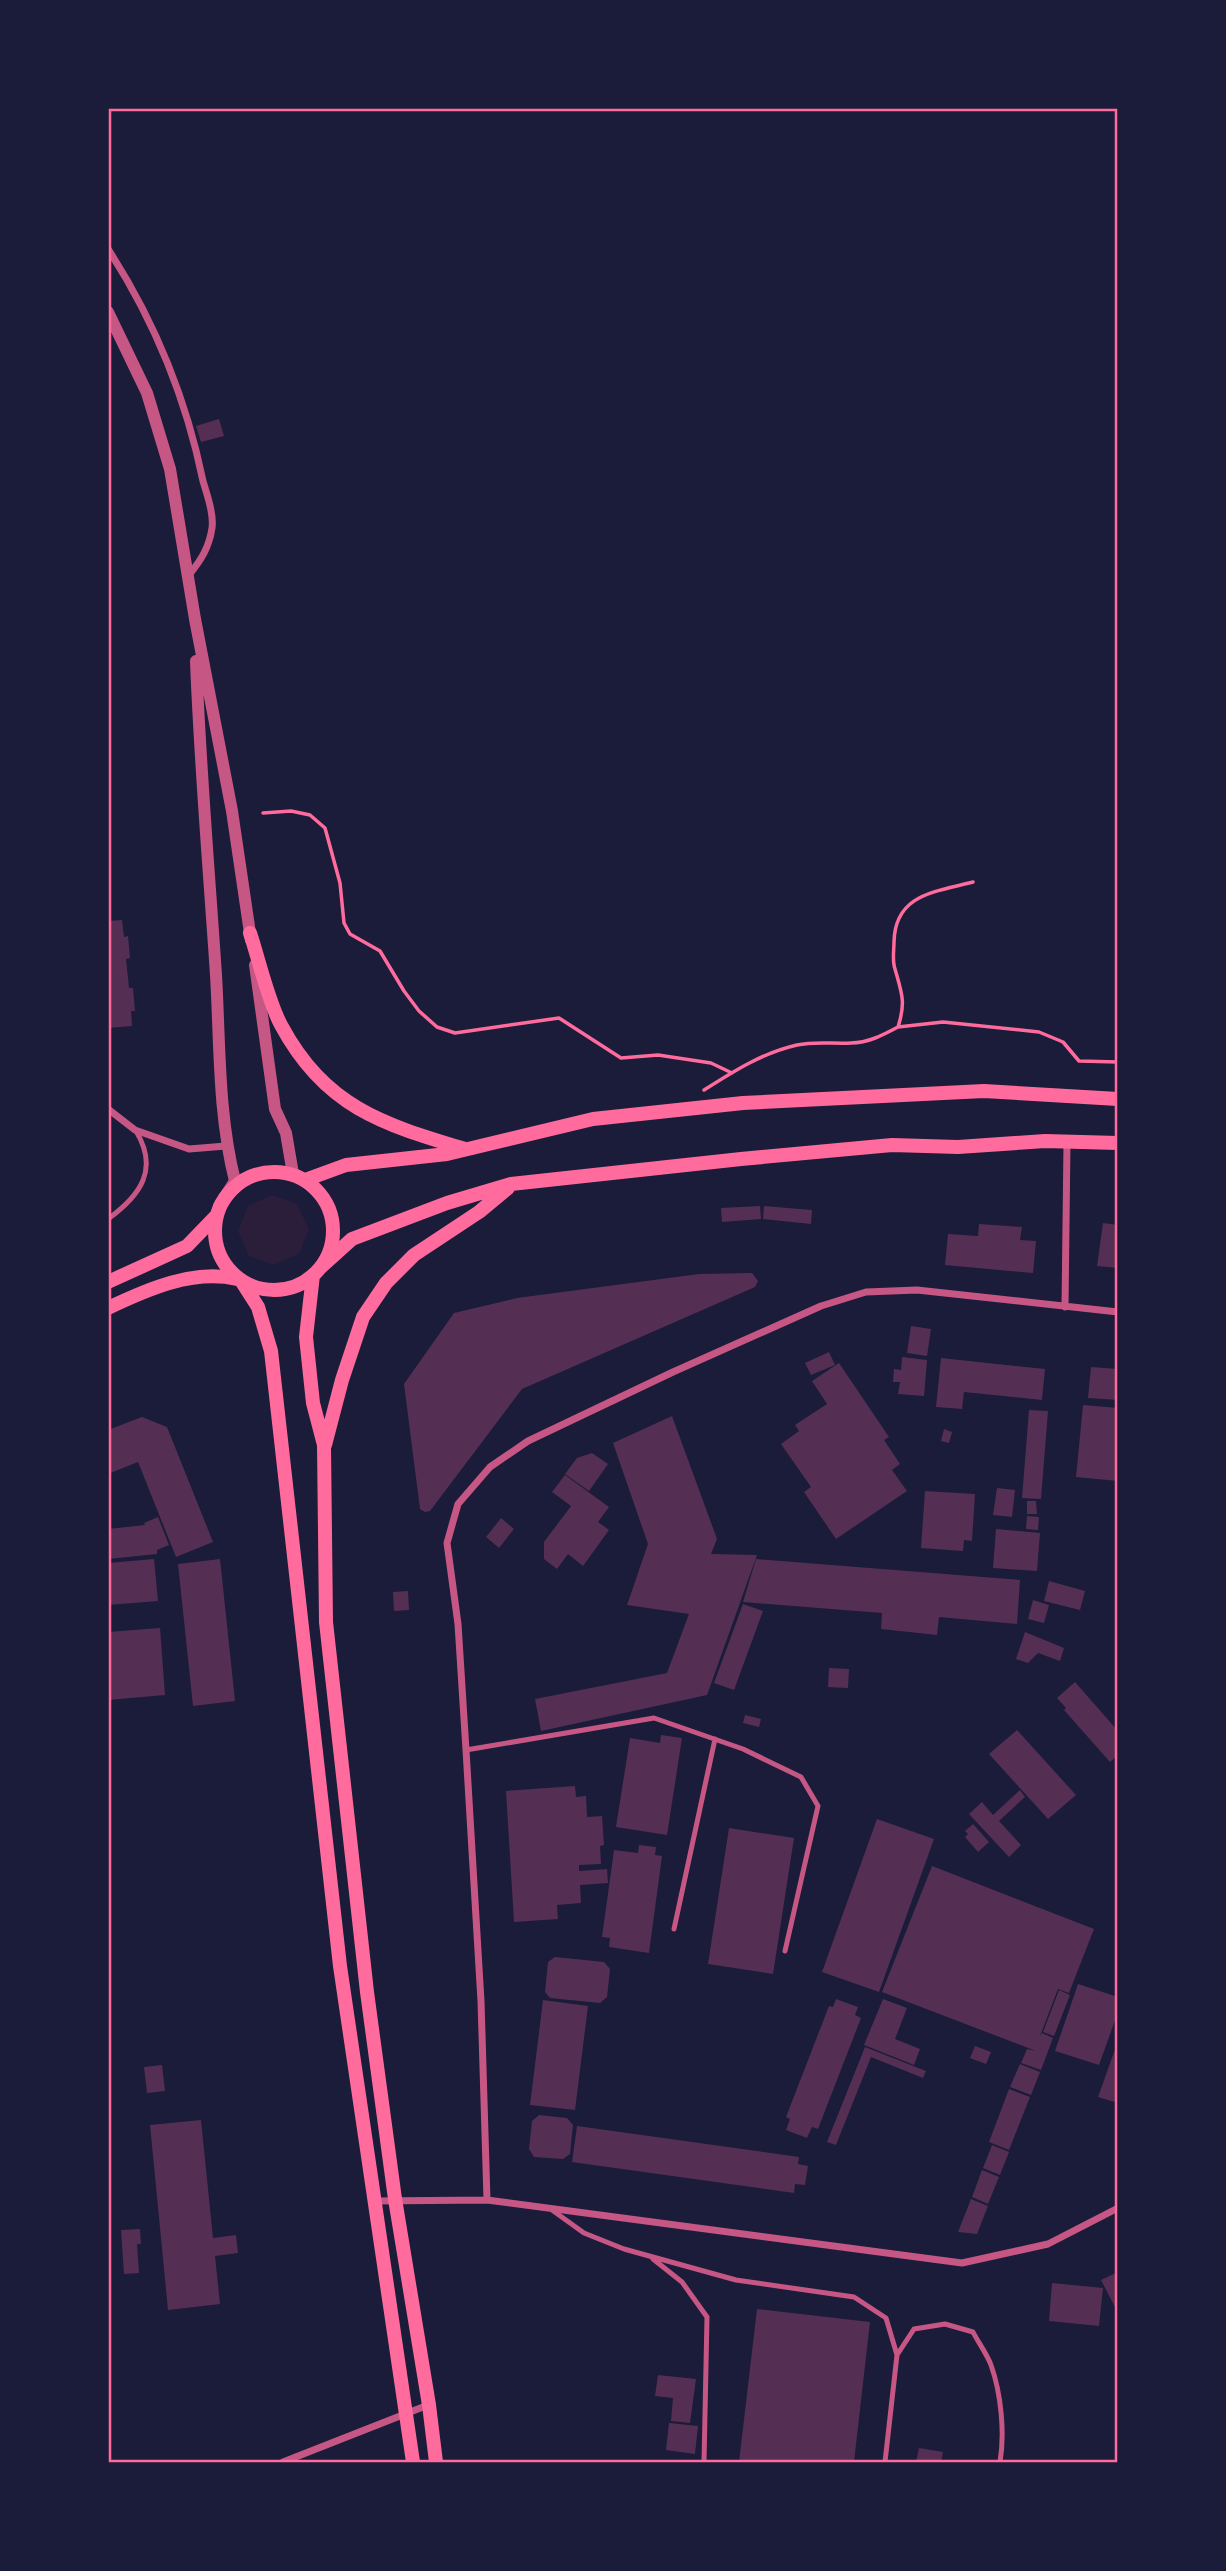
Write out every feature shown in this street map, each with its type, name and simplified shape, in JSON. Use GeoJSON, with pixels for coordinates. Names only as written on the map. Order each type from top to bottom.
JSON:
{"type":"FeatureCollection","features":[{"type":"Feature","properties":{"kind":"main road"},"geometry":{"type":"LineString","coordinates":[[250,933],[280,1024],[313,1074],[349,1105],[403,1130],[467,1150]]}},
{"type":"Feature","properties":{"kind":"main road"},"geometry":{"type":"LineString","coordinates":[[108,1282],[187,1245],[217,1212],[232,1189],[250,1176],[271,1171],[299,1177],[346,1165],[447,1154],[593,1119],[743,1103],[984,1091],[1118,1099]]}},
{"type":"Feature","properties":{"kind":"main road"},"geometry":{"type":"LineString","coordinates":[[108,1308],[138,1294],[186,1279],[222,1276],[273,1291],[289,1288],[317,1271],[352,1238],[447,1203],[511,1184],[892,1145],[958,1147],[1045,1141],[1118,1143]]}},
{"type":"Feature","properties":{"kind":"main road"},"geometry":{"type":"LineString","coordinates":[[299,1177],[323,1197],[332,1220],[332,1244],[317,1271],[306,1337],[313,1403],[324,1446],[326,1622],[367,1992],[395,2199],[436,2462]]}},
{"type":"Feature","properties":{"kind":"main road"},"geometry":{"type":"LineString","coordinates":[[324,1446],[363,1317],[386,1283],[414,1255],[478,1212],[511,1184]]}},
{"type":"Feature","properties":{"kind":"main road"},"geometry":{"type":"LineString","coordinates":[[217,1212],[217,1252],[258,1307],[271,1351],[340,1966],[413,2462]]}},
{"type":"Feature","properties":{"kind":"street"},"geometry":{"type":"LineString","coordinates":[[108,249],[150,322],[170,368],[199,458],[213,525],[207,551],[189,576]]}},
{"type":"Feature","properties":{"kind":"street"},"geometry":{"type":"LineString","coordinates":[[108,312],[147,393],[170,469],[189,576],[194,619],[202,792],[226,1146],[235,1181],[217,1212]]}},
{"type":"Feature","properties":{"kind":"street"},"geometry":{"type":"LineString","coordinates":[[194,619],[232,811],[275,1109],[286,1133],[299,1177]]}},
{"type":"Feature","properties":{"kind":"street"},"geometry":{"type":"LineString","coordinates":[[108,1108],[135,1129],[189,1149],[226,1146]]}},
{"type":"Feature","properties":{"kind":"street"},"geometry":{"type":"LineString","coordinates":[[1065,1307],[1067,1143]]}},
{"type":"Feature","properties":{"kind":"street"},"geometry":{"type":"LineString","coordinates":[[487,2200],[481,2001],[466,1750],[458,1624],[447,1542],[458,1504],[490,1467],[528,1441],[821,1306],[866,1292],[918,1290],[1118,1312]]}},
{"type":"Feature","properties":{"kind":"street"},"geometry":{"type":"LineString","coordinates":[[374,2201],[487,2200],[962,2263],[1048,2244],[1118,2208]]}},
{"type":"Feature","properties":{"kind":"street"},"geometry":{"type":"LineString","coordinates":[[283,2462],[429,2405]]}},
{"type":"Feature","properties":{"kind":"lane"},"geometry":{"type":"LineString","coordinates":[[108,1219],[119,1212],[138,1189],[146,1174],[148,1159],[135,1129]]}},
{"type":"Feature","properties":{"kind":"lane"},"geometry":{"type":"LineString","coordinates":[[466,1750],[654,1718],[743,1749],[801,1777],[818,1807],[785,1951]]}},
{"type":"Feature","properties":{"kind":"lane"},"geometry":{"type":"LineString","coordinates":[[674,1928],[715,1739]]}},
{"type":"Feature","properties":{"kind":"lane"},"geometry":{"type":"LineString","coordinates":[[549,2208],[584,2233],[651,2257],[736,2280],[854,2297],[886,2319],[897,2355],[885,2462]]}},
{"type":"Feature","properties":{"kind":"lane"},"geometry":{"type":"LineString","coordinates":[[651,2257],[682,2282],[707,2317],[704,2462]]}},
{"type":"Feature","properties":{"kind":"lane"},"geometry":{"type":"LineString","coordinates":[[897,2355],[914,2329],[945,2324],[972,2332],[990,2365],[998,2397],[1003,2448],[1000,2462]]}},
{"type":"Feature","properties":{"kind":"path"},"geometry":{"type":"LineString","coordinates":[[263,813],[291,810],[310,815],[325,828],[340,883],[344,923],[350,934],[380,951],[404,991],[419,1011],[437,1027],[455,1032],[559,1018],[621,1058],[658,1055],[711,1063],[732,1073]]}},
{"type":"Feature","properties":{"kind":"path"},"geometry":{"type":"LineString","coordinates":[[898,1027],[904,1008],[894,966],[894,926],[901,912],[919,896],[972,883]]}},
{"type":"Feature","properties":{"kind":"path"},"geometry":{"type":"LineString","coordinates":[[702,1091],[750,1061],[796,1045],[821,1042],[854,1044],[880,1037],[898,1027],[943,1022],[1039,1032],[1063,1042],[1079,1061],[1118,1062]]}},
{"type":"Feature","properties":{"kind":"shaded area"},"geometry":{"type":"Polygon","coordinates":[[[272,1195],[297,1204],[309,1229],[299,1254],[274,1265],[249,1256],[238,1231],[248,1206],[272,1195]]]}},
{"type":"Feature","properties":{"kind":"building"},"geometry":{"type":"Polygon","coordinates":[[[219,419],[224,436],[201,442],[196,426],[219,419]]]}},
{"type":"Feature","properties":{"kind":"building"},"geometry":{"type":"Polygon","coordinates":[[[122,920],[124,937],[128,936],[130,958],[126,959],[135,1011],[131,1011],[132,1026],[108,1028],[108,921],[122,920]]]}},
{"type":"Feature","properties":{"kind":"building"},"geometry":{"type":"Polygon","coordinates":[[[760,1206],[761,1219],[722,1222],[721,1208],[760,1206]]]}},
{"type":"Feature","properties":{"kind":"building"},"geometry":{"type":"Polygon","coordinates":[[[764,1206],[812,1210],[811,1224],[763,1219],[764,1206]]]}},
{"type":"Feature","properties":{"kind":"building"},"geometry":{"type":"Polygon","coordinates":[[[1103,1223],[1118,1225],[1118,1268],[1097,1266],[1103,1223]]]}},
{"type":"Feature","properties":{"kind":"building"},"geometry":{"type":"Polygon","coordinates":[[[979,1224],[1022,1227],[1020,1240],[1036,1241],[1033,1273],[945,1265],[948,1234],[978,1236],[979,1224]]]}},
{"type":"Feature","properties":{"kind":"building"},"geometry":{"type":"Polygon","coordinates":[[[752,1273],[758,1281],[755,1287],[522,1389],[430,1511],[420,1509],[404,1384],[454,1313],[517,1298],[699,1274],[752,1273]]]}},
{"type":"Feature","properties":{"kind":"building"},"geometry":{"type":"Polygon","coordinates":[[[911,1326],[931,1329],[927,1356],[907,1353],[911,1326]]]}},
{"type":"Feature","properties":{"kind":"building"},"geometry":{"type":"Polygon","coordinates":[[[829,1352],[835,1365],[811,1375],[805,1363],[829,1352]]]}},
{"type":"Feature","properties":{"kind":"building"},"geometry":{"type":"Polygon","coordinates":[[[902,1357],[927,1360],[924,1396],[898,1394],[900,1382],[893,1382],[894,1369],[901,1370],[902,1357]]]}},
{"type":"Feature","properties":{"kind":"building"},"geometry":{"type":"Polygon","coordinates":[[[941,1358],[1045,1369],[1042,1400],[964,1392],[962,1409],[936,1407],[941,1358]]]}},
{"type":"Feature","properties":{"kind":"building"},"geometry":{"type":"Polygon","coordinates":[[[839,1363],[889,1437],[884,1440],[900,1464],[892,1470],[907,1491],[836,1539],[804,1492],[811,1487],[781,1444],[799,1431],[795,1425],[827,1404],[812,1381],[839,1363]]]}},
{"type":"Feature","properties":{"kind":"building"},"geometry":{"type":"Polygon","coordinates":[[[1091,1367],[1118,1369],[1118,1400],[1088,1398],[1091,1367]]]}},
{"type":"Feature","properties":{"kind":"building"},"geometry":{"type":"Polygon","coordinates":[[[1083,1405],[1118,1408],[1118,1481],[1076,1477],[1083,1405]]]}},
{"type":"Feature","properties":{"kind":"building"},"geometry":{"type":"Polygon","coordinates":[[[1029,1410],[1048,1411],[1041,1499],[1022,1498],[1029,1410]]]}},
{"type":"Feature","properties":{"kind":"building"},"geometry":{"type":"Polygon","coordinates":[[[672,1416],[717,1539],[711,1554],[757,1555],[707,1695],[541,1731],[535,1699],[667,1673],[689,1614],[627,1605],[648,1544],[613,1443],[672,1416]]]}},
{"type":"Feature","properties":{"kind":"building"},"geometry":{"type":"Polygon","coordinates":[[[142,1417],[167,1427],[213,1542],[176,1557],[138,1462],[108,1474],[108,1430],[142,1417]]]}},
{"type":"Feature","properties":{"kind":"building"},"geometry":{"type":"Polygon","coordinates":[[[944,1429],[952,1432],[949,1443],[941,1441],[944,1429]]]}},
{"type":"Feature","properties":{"kind":"building"},"geometry":{"type":"Polygon","coordinates":[[[592,1453],[608,1464],[589,1491],[565,1474],[577,1458],[592,1453]]]}},
{"type":"Feature","properties":{"kind":"building"},"geometry":{"type":"Polygon","coordinates":[[[565,1475],[609,1507],[598,1522],[609,1530],[583,1566],[568,1554],[557,1569],[544,1559],[544,1542],[571,1506],[552,1492],[565,1475]]]}},
{"type":"Feature","properties":{"kind":"building"},"geometry":{"type":"Polygon","coordinates":[[[997,1488],[1015,1490],[1012,1517],[993,1515],[997,1488]]]}},
{"type":"Feature","properties":{"kind":"building"},"geometry":{"type":"Polygon","coordinates":[[[925,1491],[975,1494],[972,1541],[964,1540],[963,1551],[921,1548],[925,1491]]]}},
{"type":"Feature","properties":{"kind":"building"},"geometry":{"type":"Polygon","coordinates":[[[1027,1501],[1036,1501],[1037,1514],[1027,1514],[1027,1501]]]}},
{"type":"Feature","properties":{"kind":"building"},"geometry":{"type":"Polygon","coordinates":[[[1027,1516],[1039,1517],[1038,1530],[1026,1529],[1027,1516]]]}},
{"type":"Feature","properties":{"kind":"building"},"geometry":{"type":"Polygon","coordinates":[[[158,1517],[169,1545],[157,1550],[157,1554],[108,1559],[108,1529],[145,1525],[144,1523],[158,1517]]]}},
{"type":"Feature","properties":{"kind":"building"},"geometry":{"type":"Polygon","coordinates":[[[501,1518],[514,1529],[499,1548],[486,1537],[501,1518]]]}},
{"type":"Feature","properties":{"kind":"building"},"geometry":{"type":"Polygon","coordinates":[[[996,1529],[1040,1533],[1037,1571],[993,1568],[996,1529]]]}},
{"type":"Feature","properties":{"kind":"building"},"geometry":{"type":"Polygon","coordinates":[[[154,1559],[158,1601],[108,1605],[108,1563],[154,1559]]]}},
{"type":"Feature","properties":{"kind":"building"},"geometry":{"type":"Polygon","coordinates":[[[220,1559],[235,1701],[193,1706],[178,1564],[220,1559]]]}},
{"type":"Feature","properties":{"kind":"building"},"geometry":{"type":"Polygon","coordinates":[[[756,1559],[1020,1580],[1017,1624],[939,1617],[937,1635],[881,1629],[882,1613],[743,1602],[756,1559]]]}},
{"type":"Feature","properties":{"kind":"building"},"geometry":{"type":"Polygon","coordinates":[[[1049,1581],[1085,1591],[1080,1610],[1044,1601],[1049,1581]]]}},
{"type":"Feature","properties":{"kind":"building"},"geometry":{"type":"Polygon","coordinates":[[[408,1591],[409,1610],[394,1611],[393,1592],[408,1591]]]}},
{"type":"Feature","properties":{"kind":"building"},"geometry":{"type":"Polygon","coordinates":[[[1033,1600],[1049,1605],[1044,1623],[1028,1619],[1033,1600]]]}},
{"type":"Feature","properties":{"kind":"building"},"geometry":{"type":"Polygon","coordinates":[[[743,1604],[763,1611],[734,1690],[714,1683],[743,1604]]]}},
{"type":"Feature","properties":{"kind":"building"},"geometry":{"type":"Polygon","coordinates":[[[160,1628],[165,1695],[108,1700],[108,1632],[160,1628]]]}},
{"type":"Feature","properties":{"kind":"building"},"geometry":{"type":"Polygon","coordinates":[[[1025,1632],[1064,1648],[1060,1661],[1038,1653],[1028,1663],[1016,1659],[1025,1632]]]}},
{"type":"Feature","properties":{"kind":"building"},"geometry":{"type":"Polygon","coordinates":[[[829,1668],[849,1669],[848,1688],[828,1687],[829,1668]]]}},
{"type":"Feature","properties":{"kind":"building"},"geometry":{"type":"Polygon","coordinates":[[[1075,1682],[1118,1731],[1118,1755],[1110,1762],[1064,1710],[1066,1708],[1057,1698],[1075,1682]]]}},
{"type":"Feature","properties":{"kind":"building"},"geometry":{"type":"Polygon","coordinates":[[[745,1715],[761,1719],[759,1727],[743,1723],[745,1715]]]}},
{"type":"Feature","properties":{"kind":"building"},"geometry":{"type":"Polygon","coordinates":[[[1017,1730],[1076,1795],[1048,1819],[989,1754],[1017,1730]]]}},
{"type":"Feature","properties":{"kind":"building"},"geometry":{"type":"Polygon","coordinates":[[[661,1735],[682,1738],[667,1835],[616,1827],[630,1738],[660,1743],[661,1735]]]}},
{"type":"Feature","properties":{"kind":"building"},"geometry":{"type":"Polygon","coordinates":[[[575,1786],[576,1797],[586,1796],[587,1817],[602,1816],[604,1845],[600,1846],[601,1864],[579,1865],[579,1871],[607,1869],[608,1883],[580,1885],[581,1903],[557,1905],[558,1919],[514,1922],[506,1791],[575,1786]]]}},
{"type":"Feature","properties":{"kind":"building"},"geometry":{"type":"Polygon","coordinates":[[[1020,1790],[1025,1797],[999,1821],[1021,1845],[1009,1857],[969,1814],[982,1802],[993,1815],[1020,1790]]]}},
{"type":"Feature","properties":{"kind":"building"},"geometry":{"type":"Polygon","coordinates":[[[877,1819],[934,1839],[879,1992],[822,1972],[877,1819]]]}},
{"type":"Feature","properties":{"kind":"building"},"geometry":{"type":"Polygon","coordinates":[[[973,1824],[989,1842],[978,1852],[965,1837],[968,1834],[965,1831],[973,1824]]]}},
{"type":"Feature","properties":{"kind":"building"},"geometry":{"type":"Polygon","coordinates":[[[729,1828],[794,1838],[773,1974],[708,1964],[729,1828]]]}},
{"type":"Feature","properties":{"kind":"building"},"geometry":{"type":"Polygon","coordinates":[[[639,1845],[656,1847],[655,1855],[662,1856],[649,1953],[609,1947],[610,1938],[602,1937],[614,1850],[638,1853],[639,1845]]]}},
{"type":"Feature","properties":{"kind":"building"},"geometry":{"type":"Polygon","coordinates":[[[932,1866],[1094,1929],[1069,1993],[1058,1989],[1040,2036],[1042,2033],[1053,2038],[1041,2070],[1021,2063],[1027,2049],[1036,2051],[882,1992],[932,1866]]]}},
{"type":"Feature","properties":{"kind":"building"},"geometry":{"type":"Polygon","coordinates":[[[555,1957],[604,1962],[610,1969],[607,1997],[600,2003],[550,1998],[545,1992],[548,1962],[555,1957]]]}},
{"type":"Feature","properties":{"kind":"building"},"geometry":{"type":"Polygon","coordinates":[[[1078,1984],[1118,1997],[1118,2012],[1099,2065],[1055,2051],[1078,1984]]]}},
{"type":"Feature","properties":{"kind":"building"},"geometry":{"type":"Polygon","coordinates":[[[1059,1990],[1070,1995],[1054,2036],[1043,2032],[1059,1990]]]}},
{"type":"Feature","properties":{"kind":"building"},"geometry":{"type":"Polygon","coordinates":[[[836,1999],[858,2007],[855,2015],[861,2018],[818,2129],[812,2127],[807,2138],[786,2130],[790,2119],[786,2117],[829,2006],[833,2007],[836,1999]]]}},
{"type":"Feature","properties":{"kind":"building"},"geometry":{"type":"Polygon","coordinates":[[[883,1999],[907,2008],[895,2039],[920,2049],[914,2065],[864,2045],[883,1999]]]}},
{"type":"Feature","properties":{"kind":"building"},"geometry":{"type":"Polygon","coordinates":[[[543,2000],[588,2006],[575,2110],[530,2105],[543,2000]]]}},
{"type":"Feature","properties":{"kind":"building"},"geometry":{"type":"Polygon","coordinates":[[[1118,2041],[1118,2103],[1098,2097],[1118,2041]]]}},
{"type":"Feature","properties":{"kind":"building"},"geometry":{"type":"Polygon","coordinates":[[[975,2046],[991,2052],[986,2064],[970,2058],[975,2046]]]}},
{"type":"Feature","properties":{"kind":"building"},"geometry":{"type":"Polygon","coordinates":[[[865,2047],[926,2071],[923,2078],[871,2057],[836,2145],[827,2142],[865,2047]]]}},
{"type":"Feature","properties":{"kind":"building"},"geometry":{"type":"Polygon","coordinates":[[[1020,2064],[1040,2072],[1031,2095],[1010,2087],[1020,2064]]]}},
{"type":"Feature","properties":{"kind":"building"},"geometry":{"type":"Polygon","coordinates":[[[162,2065],[165,2091],[147,2093],[144,2067],[162,2065]]]}},
{"type":"Feature","properties":{"kind":"building"},"geometry":{"type":"Polygon","coordinates":[[[1009,2089],[1030,2097],[1009,2150],[989,2142],[1009,2089]]]}},
{"type":"Feature","properties":{"kind":"building"},"geometry":{"type":"Polygon","coordinates":[[[539,2115],[567,2118],[573,2125],[570,2154],[563,2159],[534,2157],[529,2149],[532,2121],[539,2115]]]}},
{"type":"Feature","properties":{"kind":"building"},"geometry":{"type":"Polygon","coordinates":[[[201,2120],[213,2238],[236,2235],[238,2253],[215,2256],[220,2304],[168,2310],[150,2125],[201,2120]]]}},
{"type":"Feature","properties":{"kind":"building"},"geometry":{"type":"Polygon","coordinates":[[[577,2126],[799,2157],[798,2164],[808,2166],[805,2185],[795,2184],[794,2193],[572,2162],[577,2126]]]}},
{"type":"Feature","properties":{"kind":"building"},"geometry":{"type":"Polygon","coordinates":[[[992,2145],[1009,2152],[1000,2175],[983,2168],[992,2145]]]}},
{"type":"Feature","properties":{"kind":"building"},"geometry":{"type":"Polygon","coordinates":[[[982,2170],[999,2177],[988,2204],[972,2197],[982,2170]]]}},
{"type":"Feature","properties":{"kind":"building"},"geometry":{"type":"Polygon","coordinates":[[[971,2199],[988,2206],[977,2234],[958,2232],[971,2199]]]}},
{"type":"Feature","properties":{"kind":"building"},"geometry":{"type":"Polygon","coordinates":[[[140,2229],[141,2244],[137,2244],[139,2273],[124,2274],[121,2230],[140,2229]]]}},
{"type":"Feature","properties":{"kind":"building"},"geometry":{"type":"Polygon","coordinates":[[[1118,2272],[1118,2313],[1101,2280],[1118,2272]]]}},
{"type":"Feature","properties":{"kind":"building"},"geometry":{"type":"Polygon","coordinates":[[[1052,2283],[1103,2288],[1099,2326],[1049,2321],[1052,2283]]]}},
{"type":"Feature","properties":{"kind":"building"},"geometry":{"type":"Polygon","coordinates":[[[757,2309],[870,2322],[854,2462],[739,2462],[757,2309]]]}},
{"type":"Feature","properties":{"kind":"building"},"geometry":{"type":"Polygon","coordinates":[[[658,2375],[696,2379],[690,2423],[671,2421],[673,2398],[655,2396],[658,2375]]]}},
{"type":"Feature","properties":{"kind":"building"},"geometry":{"type":"Polygon","coordinates":[[[669,2423],[698,2426],[695,2454],[666,2450],[669,2423]]]}},
{"type":"Feature","properties":{"kind":"building"},"geometry":{"type":"Polygon","coordinates":[[[919,2448],[943,2452],[941,2462],[916,2462],[919,2448]]]}}]}
